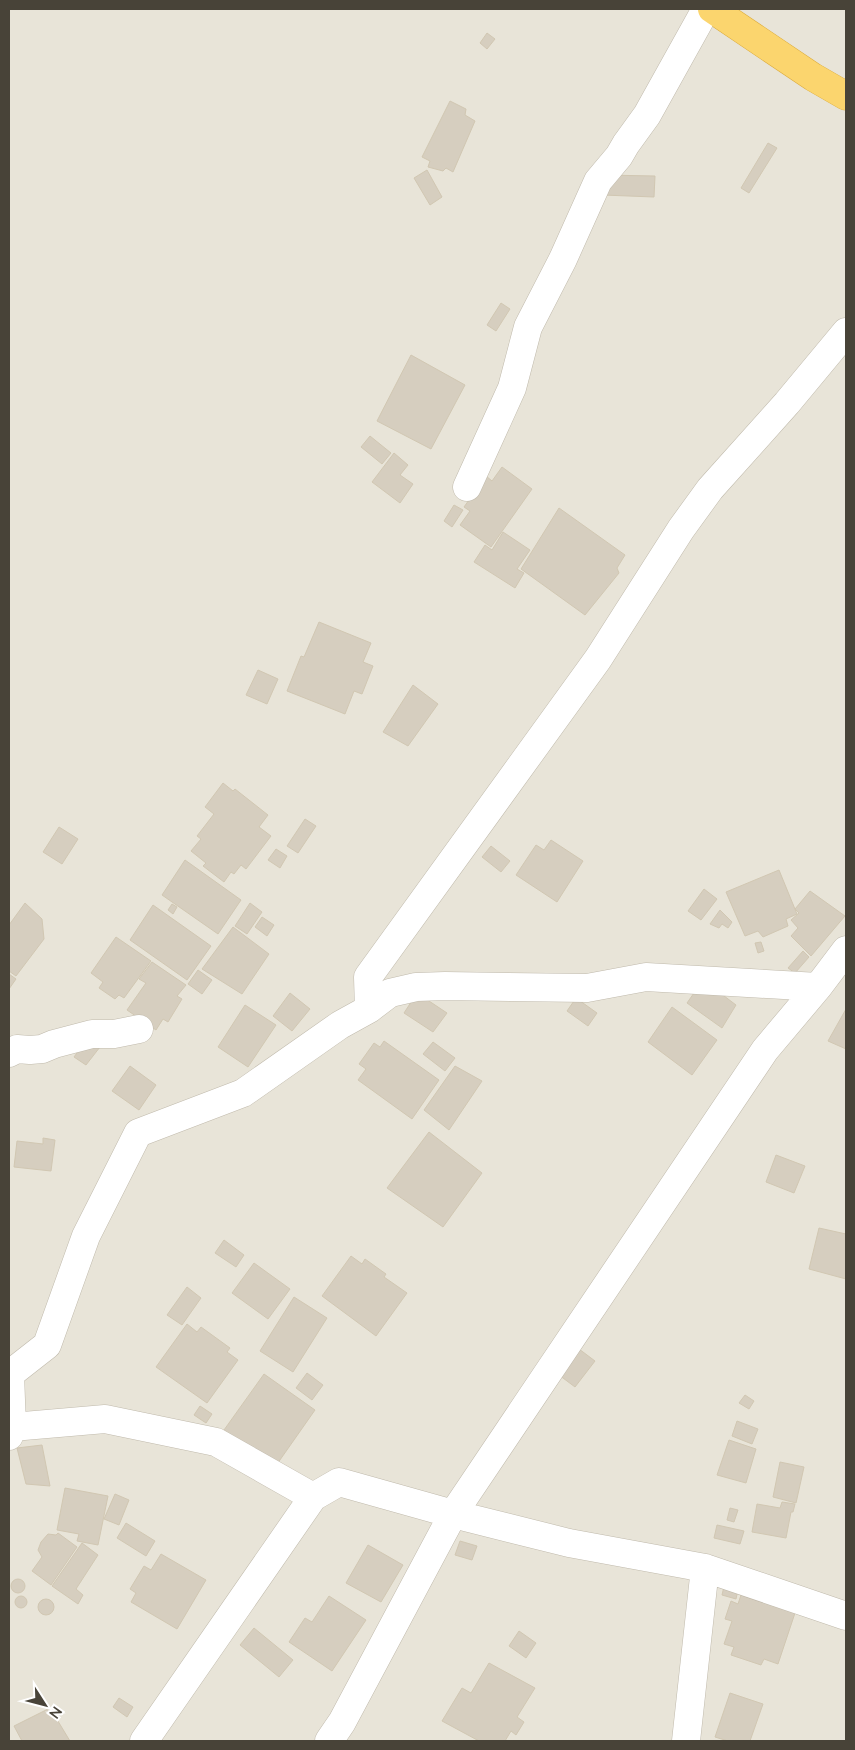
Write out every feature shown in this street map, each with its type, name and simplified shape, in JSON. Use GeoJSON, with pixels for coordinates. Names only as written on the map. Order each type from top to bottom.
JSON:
{"type":"FeatureCollection","features":[{"type":"Feature","properties":{"kind":"highway"},"geometry":{"type":"LineString","coordinates":[[712,9],[813,77],[846,96]]}},
{"type":"Feature","properties":{"kind":"street"},"geometry":{"type":"LineString","coordinates":[[467,487],[512,388],[528,327],[563,259],[598,181],[619,156],[647,115],[706,9]]}},
{"type":"Feature","properties":{"kind":"street"},"geometry":{"type":"LineString","coordinates":[[368,1009],[368,977],[598,659],[681,529],[710,489],[787,403],[846,332]]}},
{"type":"Feature","properties":{"kind":"street"},"geometry":{"type":"LineString","coordinates":[[329,1741],[342,1722],[453,1514],[765,1050],[818,987],[846,950]]}},
{"type":"Feature","properties":{"kind":"street"},"geometry":{"type":"LineString","coordinates":[[313,1497],[216,1442],[105,1418],[10,1429],[10,1374],[47,1345],[86,1236],[138,1133],[243,1093],[340,1025],[368,1009],[390,993],[416,987],[587,988],[646,977],[818,987]]}},
{"type":"Feature","properties":{"kind":"street"},"geometry":{"type":"LineString","coordinates":[[9,1053],[17,1049],[42,1049],[92,1034],[114,1034],[139,1029]]}},
{"type":"Feature","properties":{"kind":"street"},"geometry":{"type":"LineString","coordinates":[[144,1741],[313,1497],[339,1482],[453,1514],[569,1543],[705,1568],[846,1616]]}},
{"type":"Feature","properties":{"kind":"street"},"geometry":{"type":"LineString","coordinates":[[686,1741],[705,1568]]}},
{"type":"Feature","properties":{"kind":"shaded area"},"geometry":{"type":"Polygon","coordinates":[[[9,9],[846,9],[846,1741],[9,1741],[9,9]]]}},
{"type":"Feature","properties":{"kind":"building"},"geometry":{"type":"Polygon","coordinates":[[[487,33],[495,39],[487,49],[480,43],[487,33]]]}},
{"type":"Feature","properties":{"kind":"building"},"geometry":{"type":"Polygon","coordinates":[[[450,101],[466,109],[465,115],[475,121],[453,172],[446,168],[443,171],[428,167],[430,161],[422,157],[450,101]]]}},
{"type":"Feature","properties":{"kind":"building"},"geometry":{"type":"Polygon","coordinates":[[[768,143],[777,148],[749,193],[741,188],[768,143]]]}},
{"type":"Feature","properties":{"kind":"building"},"geometry":{"type":"Polygon","coordinates":[[[427,170],[442,197],[430,205],[414,178],[427,170]]]}},
{"type":"Feature","properties":{"kind":"building"},"geometry":{"type":"Polygon","coordinates":[[[603,175],[655,176],[654,197],[603,195],[603,175]]]}},
{"type":"Feature","properties":{"kind":"building"},"geometry":{"type":"Polygon","coordinates":[[[501,303],[510,309],[496,331],[487,325],[501,303]]]}},
{"type":"Feature","properties":{"kind":"building"},"geometry":{"type":"Polygon","coordinates":[[[411,355],[465,385],[431,449],[377,421],[411,355]]]}},
{"type":"Feature","properties":{"kind":"building"},"geometry":{"type":"Polygon","coordinates":[[[370,436],[391,453],[382,464],[361,447],[370,436]]]}},
{"type":"Feature","properties":{"kind":"building"},"geometry":{"type":"Polygon","coordinates":[[[394,453],[408,465],[400,475],[413,484],[400,503],[372,482],[394,453]]]}},
{"type":"Feature","properties":{"kind":"building"},"geometry":{"type":"Polygon","coordinates":[[[502,467],[532,489],[491,547],[460,525],[470,511],[464,507],[486,476],[492,481],[502,467]]]}},
{"type":"Feature","properties":{"kind":"building"},"geometry":{"type":"Polygon","coordinates":[[[454,505],[463,510],[452,527],[444,521],[454,505]]]}},
{"type":"Feature","properties":{"kind":"building"},"geometry":{"type":"Polygon","coordinates":[[[559,508],[625,555],[617,568],[619,573],[585,615],[521,569],[559,508]]]}},
{"type":"Feature","properties":{"kind":"building"},"geometry":{"type":"Polygon","coordinates":[[[503,532],[530,550],[517,569],[524,573],[515,588],[474,562],[485,545],[492,550],[503,532]]]}},
{"type":"Feature","properties":{"kind":"building"},"geometry":{"type":"Polygon","coordinates":[[[319,622],[371,643],[363,662],[373,666],[362,694],[354,691],[345,714],[287,691],[301,656],[304,657],[319,622]]]}},
{"type":"Feature","properties":{"kind":"building"},"geometry":{"type":"Polygon","coordinates":[[[258,670],[278,679],[267,704],[246,695],[258,670]]]}},
{"type":"Feature","properties":{"kind":"building"},"geometry":{"type":"Polygon","coordinates":[[[413,685],[438,704],[408,746],[383,732],[413,685]]]}},
{"type":"Feature","properties":{"kind":"building"},"geometry":{"type":"Polygon","coordinates":[[[223,783],[233,791],[235,789],[268,815],[259,827],[271,836],[246,869],[241,865],[234,874],[231,872],[224,882],[203,866],[206,863],[191,851],[201,839],[197,836],[214,814],[205,807],[223,783]]]}},
{"type":"Feature","properties":{"kind":"building"},"geometry":{"type":"Polygon","coordinates":[[[305,819],[316,826],[298,853],[287,846],[305,819]]]}},
{"type":"Feature","properties":{"kind":"building"},"geometry":{"type":"Polygon","coordinates":[[[59,827],[78,839],[62,864],[43,852],[59,827]]]}},
{"type":"Feature","properties":{"kind":"building"},"geometry":{"type":"Polygon","coordinates":[[[551,840],[583,861],[557,902],[516,875],[536,845],[544,850],[551,840]]]}},
{"type":"Feature","properties":{"kind":"building"},"geometry":{"type":"Polygon","coordinates":[[[491,846],[510,861],[501,872],[482,857],[491,846]]]}},
{"type":"Feature","properties":{"kind":"building"},"geometry":{"type":"Polygon","coordinates":[[[276,849],[287,856],[280,868],[268,860],[276,849]]]}},
{"type":"Feature","properties":{"kind":"building"},"geometry":{"type":"Polygon","coordinates":[[[185,860],[241,900],[218,934],[162,895],[185,860]]]}},
{"type":"Feature","properties":{"kind":"building"},"geometry":{"type":"Polygon","coordinates":[[[779,870],[797,914],[786,919],[788,926],[763,937],[758,931],[745,936],[726,892],[779,870]]]}},
{"type":"Feature","properties":{"kind":"building"},"geometry":{"type":"Polygon","coordinates":[[[704,889],[717,899],[701,920],[688,911],[704,889]]]}},
{"type":"Feature","properties":{"kind":"building"},"geometry":{"type":"Polygon","coordinates":[[[810,891],[845,916],[811,956],[791,936],[798,928],[791,920],[799,913],[795,909],[810,891]]]}},
{"type":"Feature","properties":{"kind":"building"},"geometry":{"type":"Polygon","coordinates":[[[25,903],[42,919],[44,939],[16,976],[9,971],[9,925],[25,903]]]}},
{"type":"Feature","properties":{"kind":"building"},"geometry":{"type":"Polygon","coordinates":[[[250,903],[262,912],[247,934],[235,926],[250,903]]]}},
{"type":"Feature","properties":{"kind":"building"},"geometry":{"type":"Polygon","coordinates":[[[172,904],[177,907],[173,914],[168,910],[172,904]]]}},
{"type":"Feature","properties":{"kind":"building"},"geometry":{"type":"Polygon","coordinates":[[[153,905],[211,946],[187,980],[130,940],[153,905]]]}},
{"type":"Feature","properties":{"kind":"building"},"geometry":{"type":"Polygon","coordinates":[[[720,910],[732,922],[728,928],[722,924],[719,928],[710,924],[720,910]]]}},
{"type":"Feature","properties":{"kind":"building"},"geometry":{"type":"Polygon","coordinates":[[[262,917],[274,925],[267,936],[255,927],[262,917]]]}},
{"type":"Feature","properties":{"kind":"building"},"geometry":{"type":"Polygon","coordinates":[[[233,927],[269,954],[242,994],[202,969],[233,927]]]}},
{"type":"Feature","properties":{"kind":"building"},"geometry":{"type":"Polygon","coordinates":[[[116,937],[151,961],[124,998],[119,995],[115,999],[99,988],[103,982],[91,973],[116,937]]]}},
{"type":"Feature","properties":{"kind":"building"},"geometry":{"type":"Polygon","coordinates":[[[761,942],[764,951],[758,953],[755,943],[761,942]]]}},
{"type":"Feature","properties":{"kind":"building"},"geometry":{"type":"Polygon","coordinates":[[[803,951],[809,957],[795,973],[788,968],[803,951]]]}},
{"type":"Feature","properties":{"kind":"building"},"geometry":{"type":"Polygon","coordinates":[[[152,962],[186,985],[177,996],[182,999],[168,1022],[163,1019],[156,1030],[127,1010],[146,983],[139,979],[152,962]]]}},
{"type":"Feature","properties":{"kind":"building"},"geometry":{"type":"Polygon","coordinates":[[[198,970],[212,980],[202,994],[188,984],[198,970]]]}},
{"type":"Feature","properties":{"kind":"building"},"geometry":{"type":"Polygon","coordinates":[[[9,974],[16,979],[9,989],[9,974]]]}},
{"type":"Feature","properties":{"kind":"building"},"geometry":{"type":"Polygon","coordinates":[[[703,980],[736,1005],[722,1028],[687,1003],[703,980]]]}},
{"type":"Feature","properties":{"kind":"building"},"geometry":{"type":"Polygon","coordinates":[[[290,993],[310,1009],[292,1031],[273,1016],[290,993]]]}},
{"type":"Feature","properties":{"kind":"building"},"geometry":{"type":"Polygon","coordinates":[[[417,993],[447,1013],[433,1032],[404,1013],[417,993]]]}},
{"type":"Feature","properties":{"kind":"building"},"geometry":{"type":"Polygon","coordinates":[[[576,998],[597,1013],[588,1026],[567,1011],[576,998]]]}},
{"type":"Feature","properties":{"kind":"building"},"geometry":{"type":"Polygon","coordinates":[[[245,1005],[276,1025],[248,1067],[218,1047],[245,1005]]]}},
{"type":"Feature","properties":{"kind":"building"},"geometry":{"type":"Polygon","coordinates":[[[672,1007],[717,1040],[692,1075],[648,1042],[672,1007]]]}},
{"type":"Feature","properties":{"kind":"building"},"geometry":{"type":"Polygon","coordinates":[[[846,1009],[846,1049],[828,1041],[846,1009]]]}},
{"type":"Feature","properties":{"kind":"building"},"geometry":{"type":"Polygon","coordinates":[[[88,1038],[100,1047],[86,1065],[74,1057],[88,1038]]]}},
{"type":"Feature","properties":{"kind":"building"},"geometry":{"type":"Polygon","coordinates":[[[384,1041],[439,1080],[412,1119],[358,1080],[366,1069],[359,1064],[374,1043],[380,1047],[384,1041]]]}},
{"type":"Feature","properties":{"kind":"building"},"geometry":{"type":"Polygon","coordinates":[[[433,1042],[455,1058],[445,1071],[423,1054],[433,1042]]]}},
{"type":"Feature","properties":{"kind":"building"},"geometry":{"type":"Polygon","coordinates":[[[130,1066],[156,1085],[139,1110],[112,1091],[130,1066]]]}},
{"type":"Feature","properties":{"kind":"building"},"geometry":{"type":"Polygon","coordinates":[[[455,1066],[482,1081],[449,1130],[424,1110],[455,1066]]]}},
{"type":"Feature","properties":{"kind":"building"},"geometry":{"type":"Polygon","coordinates":[[[429,1132],[482,1173],[443,1227],[387,1188],[429,1132]]]}},
{"type":"Feature","properties":{"kind":"building"},"geometry":{"type":"Polygon","coordinates":[[[43,1138],[55,1140],[51,1171],[14,1167],[17,1141],[43,1144],[43,1138]]]}},
{"type":"Feature","properties":{"kind":"building"},"geometry":{"type":"Polygon","coordinates":[[[776,1155],[805,1166],[794,1193],[766,1182],[776,1155]]]}},
{"type":"Feature","properties":{"kind":"building"},"geometry":{"type":"Polygon","coordinates":[[[819,1228],[846,1234],[846,1279],[809,1269],[819,1228]]]}},
{"type":"Feature","properties":{"kind":"building"},"geometry":{"type":"Polygon","coordinates":[[[224,1240],[244,1255],[236,1267],[215,1253],[224,1240]]]}},
{"type":"Feature","properties":{"kind":"building"},"geometry":{"type":"Polygon","coordinates":[[[351,1256],[362,1264],[365,1259],[386,1274],[384,1277],[407,1293],[376,1336],[322,1296],[351,1256]]]}},
{"type":"Feature","properties":{"kind":"building"},"geometry":{"type":"Polygon","coordinates":[[[254,1263],[290,1289],[268,1319],[232,1293],[254,1263]]]}},
{"type":"Feature","properties":{"kind":"building"},"geometry":{"type":"Polygon","coordinates":[[[187,1287],[201,1298],[182,1325],[167,1315],[187,1287]]]}},
{"type":"Feature","properties":{"kind":"building"},"geometry":{"type":"Polygon","coordinates":[[[294,1297],[327,1318],[293,1372],[260,1351],[294,1297]]]}},
{"type":"Feature","properties":{"kind":"building"},"geometry":{"type":"Polygon","coordinates":[[[187,1324],[197,1332],[201,1327],[230,1348],[227,1352],[238,1360],[207,1403],[156,1367],[187,1324]]]}},
{"type":"Feature","properties":{"kind":"building"},"geometry":{"type":"Polygon","coordinates":[[[579,1349],[595,1361],[575,1387],[559,1375],[579,1349]]]}},
{"type":"Feature","properties":{"kind":"building"},"geometry":{"type":"Polygon","coordinates":[[[307,1373],[323,1385],[312,1400],[296,1388],[307,1373]]]}},
{"type":"Feature","properties":{"kind":"building"},"geometry":{"type":"Polygon","coordinates":[[[264,1374],[315,1410],[275,1467],[224,1430],[264,1374]]]}},
{"type":"Feature","properties":{"kind":"building"},"geometry":{"type":"Polygon","coordinates":[[[745,1395],[754,1401],[749,1409],[739,1403],[745,1395]]]}},
{"type":"Feature","properties":{"kind":"building"},"geometry":{"type":"Polygon","coordinates":[[[200,1406],[212,1414],[206,1423],[194,1415],[200,1406]]]}},
{"type":"Feature","properties":{"kind":"building"},"geometry":{"type":"Polygon","coordinates":[[[737,1421],[758,1429],[752,1444],[732,1436],[737,1421]]]}},
{"type":"Feature","properties":{"kind":"building"},"geometry":{"type":"Polygon","coordinates":[[[729,1440],[756,1449],[746,1483],[717,1475],[729,1440]]]}},
{"type":"Feature","properties":{"kind":"building"},"geometry":{"type":"Polygon","coordinates":[[[42,1445],[50,1486],[26,1484],[17,1448],[42,1445]]]}},
{"type":"Feature","properties":{"kind":"building"},"geometry":{"type":"Polygon","coordinates":[[[780,1462],[804,1467],[796,1503],[773,1497],[780,1462]]]}},
{"type":"Feature","properties":{"kind":"building"},"geometry":{"type":"Polygon","coordinates":[[[65,1488],[108,1496],[98,1545],[77,1541],[79,1534],[57,1530],[65,1488]]]}},
{"type":"Feature","properties":{"kind":"building"},"geometry":{"type":"Polygon","coordinates":[[[115,1494],[129,1500],[119,1525],[104,1519],[115,1494]]]}},
{"type":"Feature","properties":{"kind":"building"},"geometry":{"type":"Polygon","coordinates":[[[782,1502],[795,1504],[793,1512],[791,1512],[786,1538],[752,1532],[757,1504],[780,1508],[782,1502]]]}},
{"type":"Feature","properties":{"kind":"building"},"geometry":{"type":"Polygon","coordinates":[[[730,1508],[738,1510],[734,1522],[727,1520],[730,1508]]]}},
{"type":"Feature","properties":{"kind":"building"},"geometry":{"type":"Polygon","coordinates":[[[126,1523],[155,1541],[146,1556],[117,1538],[126,1523]]]}},
{"type":"Feature","properties":{"kind":"building"},"geometry":{"type":"Polygon","coordinates":[[[717,1525],[744,1531],[740,1544],[714,1538],[717,1525]]]}},
{"type":"Feature","properties":{"kind":"building"},"geometry":{"type":"Polygon","coordinates":[[[58,1533],[77,1547],[51,1585],[32,1571],[42,1557],[38,1550],[41,1542],[48,1534],[56,1535],[58,1533]]]}},
{"type":"Feature","properties":{"kind":"building"},"geometry":{"type":"Polygon","coordinates":[[[460,1541],[477,1546],[472,1560],[455,1555],[460,1541]]]}},
{"type":"Feature","properties":{"kind":"building"},"geometry":{"type":"Polygon","coordinates":[[[82,1543],[98,1555],[76,1589],[83,1595],[78,1604],[52,1586],[82,1543]]]}},
{"type":"Feature","properties":{"kind":"building"},"geometry":{"type":"Polygon","coordinates":[[[368,1545],[403,1565],[381,1602],[346,1583],[368,1545]]]}},
{"type":"Feature","properties":{"kind":"building"},"geometry":{"type":"Polygon","coordinates":[[[161,1554],[206,1580],[177,1629],[131,1602],[136,1593],[130,1589],[144,1566],[151,1570],[161,1554]]]}},
{"type":"Feature","properties":{"kind":"building"},"geometry":{"type":"Polygon","coordinates":[[[15,1579],[21,1579],[25,1586],[21,1593],[15,1593],[11,1589],[11,1583],[15,1579]]]}},
{"type":"Feature","properties":{"kind":"building"},"geometry":{"type":"Polygon","coordinates":[[[725,1582],[739,1585],[736,1599],[722,1595],[725,1582]]]}},
{"type":"Feature","properties":{"kind":"building"},"geometry":{"type":"Polygon","coordinates":[[[741,1595],[795,1613],[778,1664],[764,1659],[761,1665],[731,1655],[734,1647],[724,1644],[732,1621],[725,1619],[731,1601],[738,1604],[741,1595]]]}},
{"type":"Feature","properties":{"kind":"building"},"geometry":{"type":"Polygon","coordinates":[[[19,1596],[23,1596],[27,1602],[23,1608],[19,1608],[15,1604],[15,1600],[19,1596]]]}},
{"type":"Feature","properties":{"kind":"building"},"geometry":{"type":"Polygon","coordinates":[[[329,1596],[366,1620],[332,1671],[289,1642],[305,1618],[312,1622],[329,1596]]]}},
{"type":"Feature","properties":{"kind":"building"},"geometry":{"type":"Polygon","coordinates":[[[43,1599],[49,1599],[54,1604],[52,1613],[43,1615],[38,1610],[38,1604],[43,1599]]]}},
{"type":"Feature","properties":{"kind":"building"},"geometry":{"type":"Polygon","coordinates":[[[254,1628],[293,1660],[279,1677],[240,1645],[254,1628]]]}},
{"type":"Feature","properties":{"kind":"building"},"geometry":{"type":"Polygon","coordinates":[[[519,1631],[536,1643],[526,1658],[509,1646],[519,1631]]]}},
{"type":"Feature","properties":{"kind":"building"},"geometry":{"type":"Polygon","coordinates":[[[489,1663],[535,1688],[517,1717],[524,1722],[516,1735],[511,1731],[505,1741],[479,1741],[442,1721],[462,1688],[471,1693],[489,1663]]]}},
{"type":"Feature","properties":{"kind":"building"},"geometry":{"type":"Polygon","coordinates":[[[730,1693],[763,1704],[750,1741],[728,1741],[715,1737],[730,1693]]]}},
{"type":"Feature","properties":{"kind":"building"},"geometry":{"type":"Polygon","coordinates":[[[119,1698],[133,1707],[127,1717],[113,1707],[119,1698]]]}},
{"type":"Feature","properties":{"kind":"building"},"geometry":{"type":"Polygon","coordinates":[[[50,1708],[70,1741],[22,1741],[14,1726],[50,1708]]]}}]}
